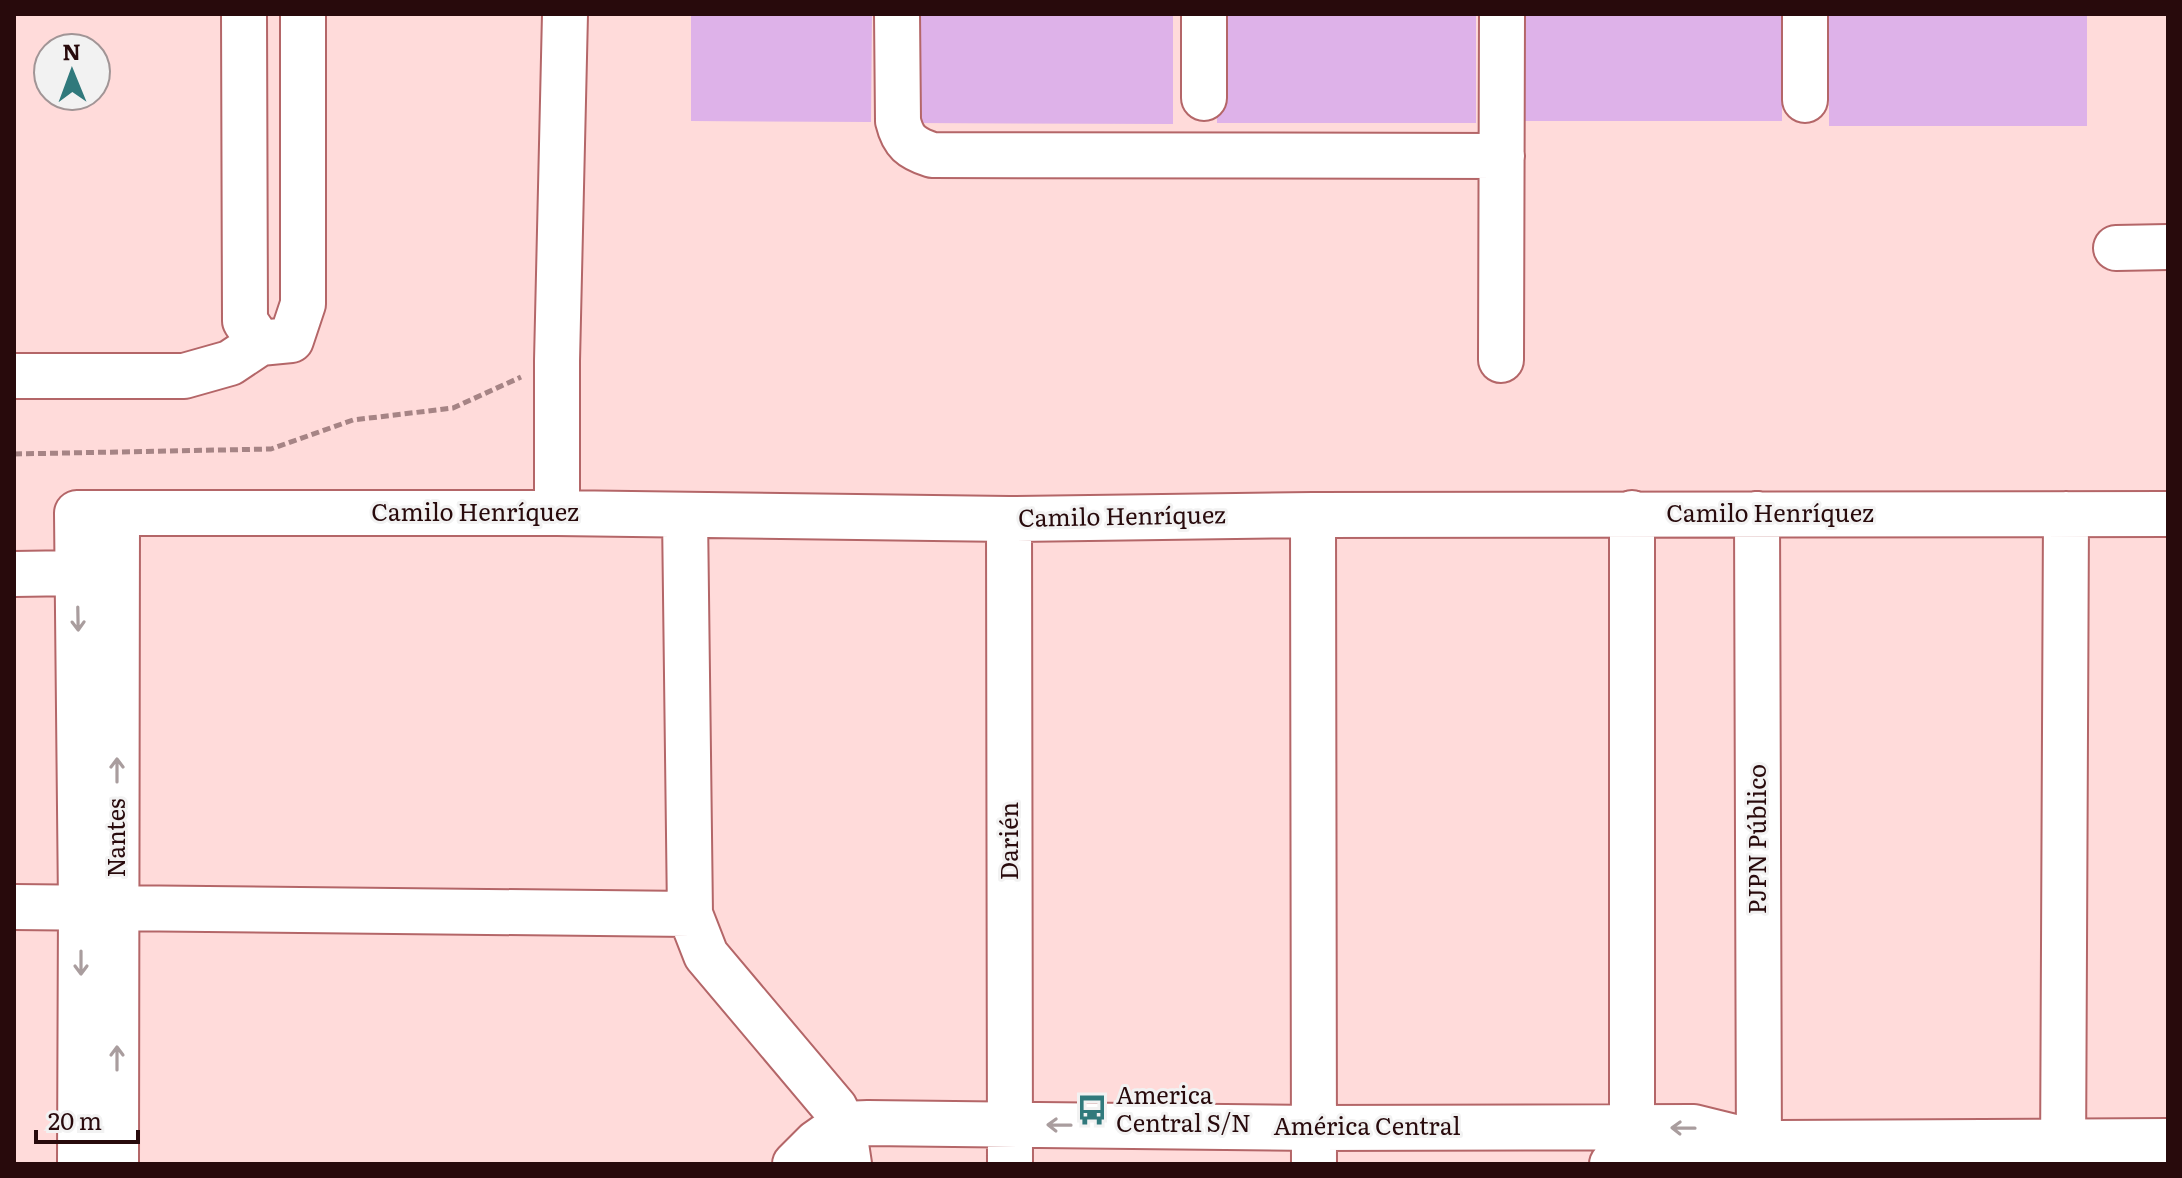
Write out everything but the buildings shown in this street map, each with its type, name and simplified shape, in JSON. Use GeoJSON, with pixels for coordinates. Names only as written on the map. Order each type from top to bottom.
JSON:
{"type":"FeatureCollection","features":[{"type":"Feature","properties":{"kind":"street"},"geometry":{"type":"LineString","coordinates":[[244,14],[245,321],[260,343]]}},
{"type":"Feature","properties":{"kind":"street"},"geometry":{"type":"LineString","coordinates":[[14,376],[184,376],[230,363],[260,343],[291,340],[303,304],[303,14]]}},
{"type":"Feature","properties":{"kind":"street"},"geometry":{"type":"LineString","coordinates":[[557,513],[557,361],[565,14]]}},
{"type":"Feature","properties":{"kind":"street"},"geometry":{"type":"LineString","coordinates":[[897,14],[898,121],[902,136],[912,148],[932,155],[1502,156]]}},
{"type":"Feature","properties":{"kind":"street"},"geometry":{"type":"LineString","coordinates":[[1204,14],[1204,98]]}},
{"type":"Feature","properties":{"kind":"street"},"geometry":{"type":"LineString","coordinates":[[1501,360],[1502,14]]}},
{"type":"Feature","properties":{"kind":"street"},"geometry":{"type":"LineString","coordinates":[[1805,14],[1805,100]]}},
{"type":"Feature","properties":{"kind":"street"},"geometry":{"type":"LineString","coordinates":[[2116,248],[2168,247]]}},
{"type":"Feature","properties":{"kind":"street","name":"Camilo Henríquez"},"geometry":{"type":"LineString","coordinates":[[97,513],[557,513],[1009,519],[1632,513],[2168,514]]}},
{"type":"Feature","properties":{"kind":"street","name":"Nantes"},"geometry":{"type":"LineString","coordinates":[[97,513],[78,573],[116,1164]]}},
{"type":"Feature","properties":{"kind":"street","name":"Nantes"},"geometry":{"type":"LineString","coordinates":[[80,1164],[99,907],[97,513]]}},
{"type":"Feature","properties":{"kind":"street"},"geometry":{"type":"LineString","coordinates":[[1627,1155],[1632,513]]}},
{"type":"Feature","properties":{"kind":"street","name":"PJPN Público"},"geometry":{"type":"LineString","coordinates":[[1757,514],[1759,1154]]}},
{"type":"Feature","properties":{"kind":"street"},"geometry":{"type":"LineString","coordinates":[[2063,1154],[2066,514]]}},
{"type":"Feature","properties":{"kind":"street"},"geometry":{"type":"LineString","coordinates":[[685,515],[690,914],[706,955],[835,1108],[846,1144],[816,1143],[795,1164]]}},
{"type":"Feature","properties":{"kind":"street"},"geometry":{"type":"LineString","coordinates":[[1313,515],[1315,1146]]}},
{"type":"Feature","properties":{"kind":"street","name":"Darién"},"geometry":{"type":"LineString","coordinates":[[1009,519],[1010,1144]]}},
{"type":"Feature","properties":{"kind":"street"},"geometry":{"type":"LineString","coordinates":[[14,574],[78,573]]}},
{"type":"Feature","properties":{"kind":"street"},"geometry":{"type":"LineString","coordinates":[[14,907],[690,914]]}},
{"type":"Feature","properties":{"kind":"street","name":"América Central"},"geometry":{"type":"LineString","coordinates":[[846,1144],[1315,1146],[1627,1155],[1701,1161],[1759,1154],[2063,1154],[2168,1141]]}},
{"type":"Feature","properties":{"kind":"path"},"geometry":{"type":"LineString","coordinates":[[14,454],[271,449],[353,420],[453,408],[557,361]]}},
{"type":"Feature","properties":{"kind":"place","name":"America Central S/N"},"geometry":{"type":"Point","coordinates":[1092,1110]}}]}
